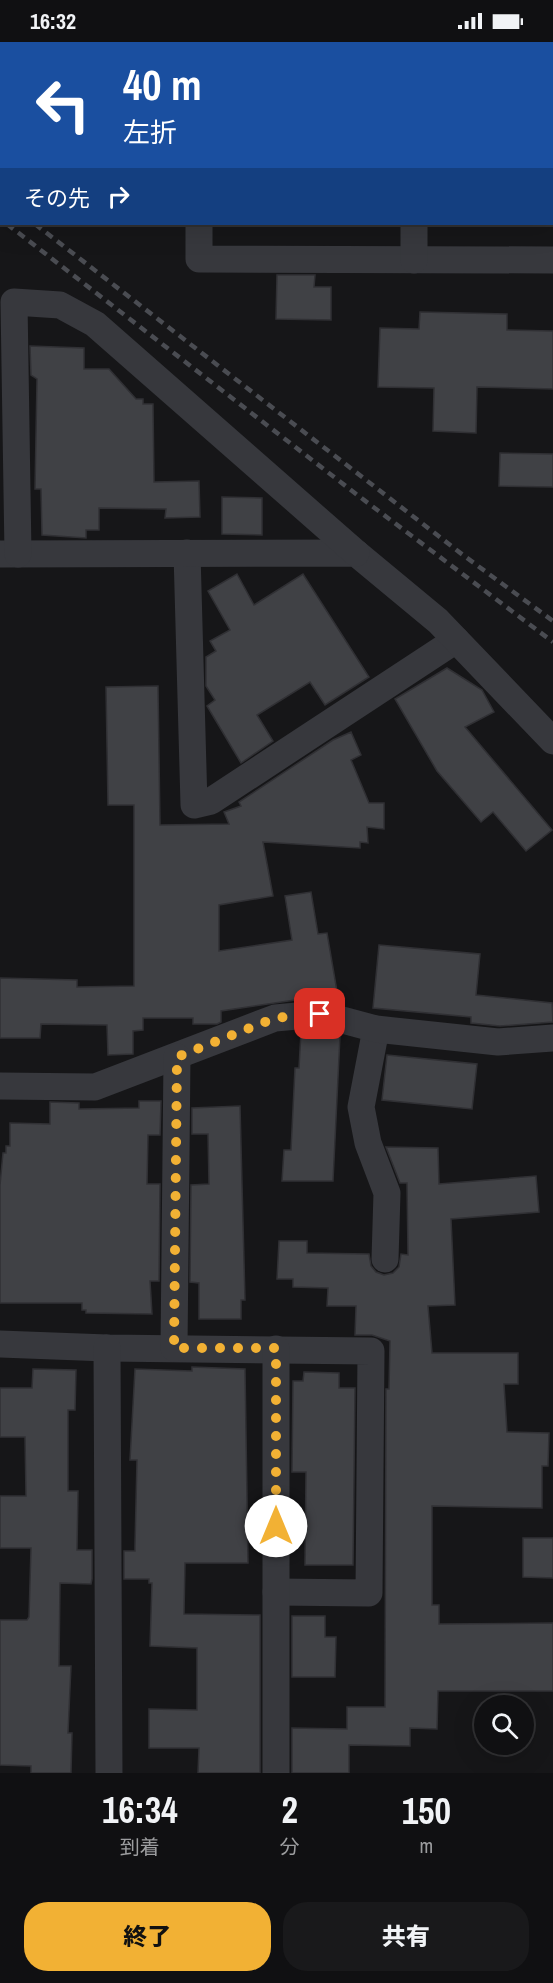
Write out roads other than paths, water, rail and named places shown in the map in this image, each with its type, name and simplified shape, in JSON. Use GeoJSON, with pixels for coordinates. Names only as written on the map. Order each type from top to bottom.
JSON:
{"type":"FeatureCollection","features":[{"type":"Feature","properties":{"kind":"street"},"geometry":{"type":"LineString","coordinates":[[199,225],[199,259],[553,260]]}},
{"type":"Feature","properties":{"kind":"street"},"geometry":{"type":"LineString","coordinates":[[414,225],[414,260]]}},
{"type":"Feature","properties":{"kind":"street"},"geometry":{"type":"LineString","coordinates":[[356,553],[9,554],[14,302],[60,305],[95,324],[356,553],[438,621],[553,741]]}},
{"type":"Feature","properties":{"kind":"street"},"geometry":{"type":"LineString","coordinates":[[187,553],[194,805],[211,801],[456,640]]}},
{"type":"Feature","properties":{"kind":"street"},"geometry":{"type":"LineString","coordinates":[[0,1086],[95,1087],[275,1018],[320,1014],[376,1029],[498,1042],[553,1038]]}},
{"type":"Feature","properties":{"kind":"street"},"geometry":{"type":"LineString","coordinates":[[376,1029],[362,1107],[368,1143],[387,1193],[385,1259]]}},
{"type":"Feature","properties":{"kind":"street"},"geometry":{"type":"LineString","coordinates":[[174,1348],[177,1057]]}},
{"type":"Feature","properties":{"kind":"street"},"geometry":{"type":"LineString","coordinates":[[0,1344],[107,1348],[276,1348],[371,1352],[369,1593],[276,1592]]}},
{"type":"Feature","properties":{"kind":"street"},"geometry":{"type":"LineString","coordinates":[[107,1348],[109,1773]]}},
{"type":"Feature","properties":{"kind":"street"},"geometry":{"type":"LineString","coordinates":[[276,1348],[276,1773]]}},
{"type":"Feature","properties":{"kind":"railway"},"geometry":{"type":"LineString","coordinates":[[8,225],[356,494],[553,642]]}},
{"type":"Feature","properties":{"kind":"railway"},"geometry":{"type":"LineString","coordinates":[[36,225],[463,555],[553,621]]}}]}
